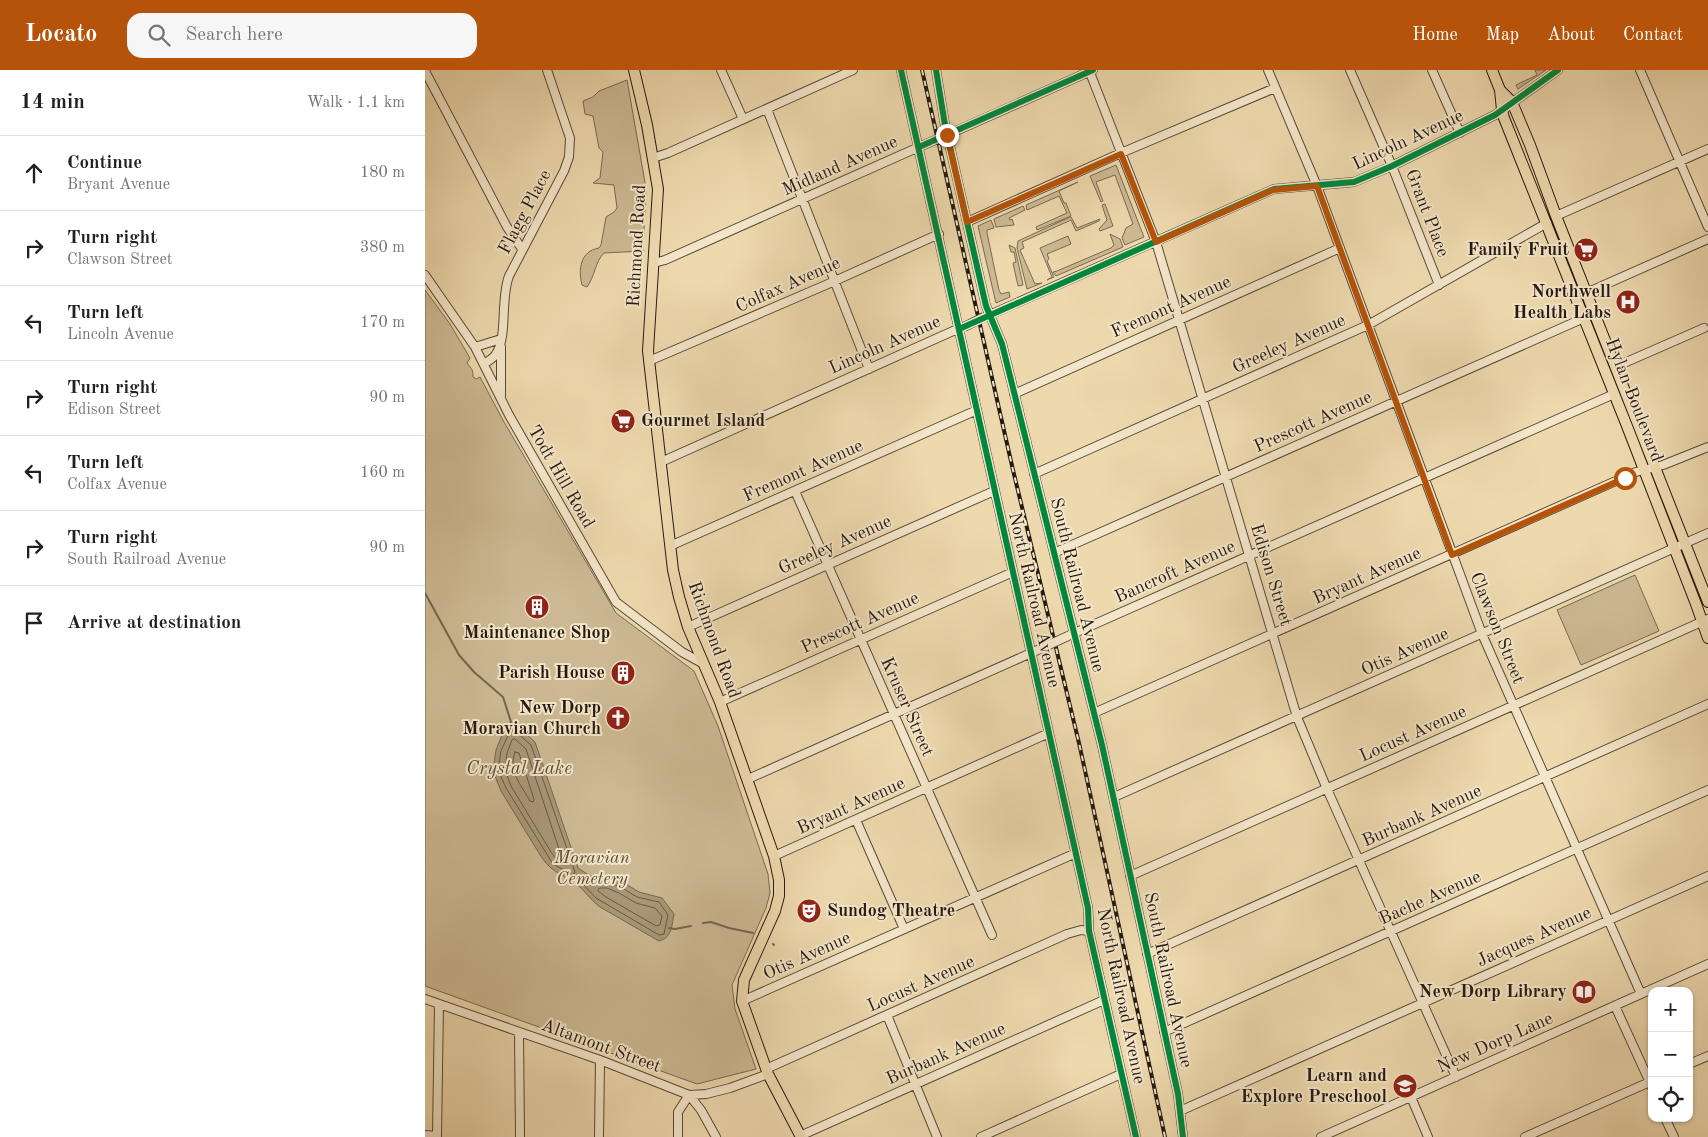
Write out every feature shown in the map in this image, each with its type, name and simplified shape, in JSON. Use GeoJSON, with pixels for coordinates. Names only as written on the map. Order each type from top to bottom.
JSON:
{"type":"FeatureCollection","features":[{"type":"Feature","properties":{"kind":"main road","name":"Richmond Road"},"geometry":{"type":"LineString","coordinates":[[634,70],[658,189],[649,326],[649,361],[669,546],[679,597],[688,627],[720,702],[774,856],[779,880],[779,896],[775,911],[745,980],[742,1001],[767,1072],[800,1137]]}},
{"type":"Feature","properties":{"kind":"main road","name":"Hylan Boulevard"},"geometry":{"type":"LineString","coordinates":[[1491,70],[1499,90],[1502,110],[1614,394],[1655,467],[1708,602]]}},
{"type":"Feature","properties":{"kind":"main road","name":"Hylan Boulevard"},"geometry":{"type":"LineString","coordinates":[[1499,90],[1512,102],[1615,367],[1644,469],[1674,548],[1705,620],[1708,638]]}},
{"type":"Feature","properties":{"kind":"street","name":"Flagg Place"},"geometry":{"type":"LineString","coordinates":[[484,364],[496,354],[501,339],[505,284],[564,171],[569,157],[570,138],[547,70]]}},
{"type":"Feature","properties":{"kind":"street"},"geometry":{"type":"LineString","coordinates":[[721,70],[743,120]]}},
{"type":"Feature","properties":{"kind":"street"},"geometry":{"type":"LineString","coordinates":[[653,158],[853,70]]}},
{"type":"Feature","properties":{"kind":"street","name":"North Railroad Avenue"},"geometry":{"type":"LineString","coordinates":[[901,70],[961,328],[977,410],[1088,908],[1089,931],[1136,1137]]}},
{"type":"Feature","properties":{"kind":"street","name":"South Railroad Avenue"},"geometry":{"type":"LineString","coordinates":[[936,70],[947,135],[987,316],[1002,344],[1054,553],[1071,634],[1094,713],[1114,797],[1164,1032],[1180,1111],[1183,1137]]}},
{"type":"Feature","properties":{"kind":"street","name":"Midland Avenue"},"geometry":{"type":"LineString","coordinates":[[654,262],[665,260],[1090,70]]}},
{"type":"Feature","properties":{"kind":"street","name":"Edison Street"},"geometry":{"type":"LineString","coordinates":[[1090,70],[1156,242],[1297,717],[1327,789],[1456,1077]]}},
{"type":"Feature","properties":{"kind":"street","name":"Clawson Street"},"geometry":{"type":"LineString","coordinates":[[1268,70],[1317,186],[1482,634],[1641,994]]}},
{"type":"Feature","properties":{"kind":"street","name":"Grant Place"},"geometry":{"type":"LineString","coordinates":[[1350,70],[1392,166],[1439,285]]}},
{"type":"Feature","properties":{"kind":"street"},"geometry":{"type":"LineString","coordinates":[[1432,70],[1460,133]]}},
{"type":"Feature","properties":{"kind":"street","name":"Lincoln Avenue"},"geometry":{"type":"LineString","coordinates":[[661,462],[1273,190],[1353,182],[1392,166],[1502,110],[1558,70]]}},
{"type":"Feature","properties":{"kind":"street"},"geometry":{"type":"LineString","coordinates":[[1640,70],[1708,227]]}},
{"type":"Feature","properties":{"kind":"street"},"geometry":{"type":"LineString","coordinates":[[425,71],[507,227],[522,249]]}},
{"type":"Feature","properties":{"kind":"street"},"geometry":{"type":"LineString","coordinates":[[967,222],[1275,88]]}},
{"type":"Feature","properties":{"kind":"street"},"geometry":{"type":"LineString","coordinates":[[767,109],[869,369]]}},
{"type":"Feature","properties":{"kind":"street"},"geometry":{"type":"LineString","coordinates":[[1555,216],[1708,149]]}},
{"type":"Feature","properties":{"kind":"street","name":"Greeley Avenue"},"geometry":{"type":"LineString","coordinates":[[1034,474],[1368,325],[1547,223]]}},
{"type":"Feature","properties":{"kind":"street","name":"Colfax Avenue"},"geometry":{"type":"LineString","coordinates":[[649,361],[939,234]]}},
{"type":"Feature","properties":{"kind":"street"},"geometry":{"type":"LineString","coordinates":[[1586,293],[1708,239]]}},
{"type":"Feature","properties":{"kind":"street","name":"Fremont Avenue"},"geometry":{"type":"LineString","coordinates":[[1014,394],[1340,248]]}},
{"type":"Feature","properties":{"kind":"street","name":"Todt Hill Road"},"geometry":{"type":"LineString","coordinates":[[425,276],[475,347],[509,415],[616,602],[682,652],[702,663]]}},
{"type":"Feature","properties":{"kind":"street","name":"Prescott Avenue"},"geometry":{"type":"LineString","coordinates":[[1054,553],[1584,318]]}},
{"type":"Feature","properties":{"kind":"street"},"geometry":{"type":"LineString","coordinates":[[1615,367],[1704,328]]}},
{"type":"Feature","properties":{"kind":"street"},"geometry":{"type":"LineString","coordinates":[[475,347],[501,339],[501,398]]}},
{"type":"Feature","properties":{"kind":"street","name":"Bancroft Avenue"},"geometry":{"type":"LineString","coordinates":[[748,779],[1614,394]]}},
{"type":"Feature","properties":{"kind":"street","name":"Fremont Avenue"},"geometry":{"type":"LineString","coordinates":[[669,546],[977,410]]}},
{"type":"Feature","properties":{"kind":"street","name":"Bryant Avenue"},"geometry":{"type":"LineString","coordinates":[[1094,713],[1644,469],[1655,467],[1708,447]]}},
{"type":"Feature","properties":{"kind":"street","name":"Greeley Avenue"},"geometry":{"type":"LineString","coordinates":[[688,627],[995,490]]}},
{"type":"Feature","properties":{"kind":"street","name":"Kruser Street"},"geometry":{"type":"LineString","coordinates":[[795,491],[992,935]]}},
{"type":"Feature","properties":{"kind":"street","name":"Otis Avenue"},"geometry":{"type":"LineString","coordinates":[[1114,797],[1708,533]]}},
{"type":"Feature","properties":{"kind":"street","name":"Prescott Avenue"},"geometry":{"type":"LineString","coordinates":[[720,702],[1013,572]]}},
{"type":"Feature","properties":{"kind":"street","name":"Locust Avenue"},"geometry":{"type":"LineString","coordinates":[[1130,876],[1705,620]]}},
{"type":"Feature","properties":{"kind":"street","name":"Burbank Avenue"},"geometry":{"type":"LineString","coordinates":[[1147,954],[1708,704]]}},
{"type":"Feature","properties":{"kind":"street","name":"Bryant Avenue"},"geometry":{"type":"LineString","coordinates":[[774,856],[1049,733]]}},
{"type":"Feature","properties":{"kind":"street","name":"Bache Avenue"},"geometry":{"type":"LineString","coordinates":[[1164,1032],[1708,790]]}},
{"type":"Feature","properties":{"kind":"street"},"geometry":{"type":"LineString","coordinates":[[856,820],[904,929]]}},
{"type":"Feature","properties":{"kind":"street","name":"Otis Avenue"},"geometry":{"type":"LineString","coordinates":[[742,1001],[1076,853]]}},
{"type":"Feature","properties":{"kind":"street","name":"Jacques Avenue"},"geometry":{"type":"LineString","coordinates":[[1180,1111],[1708,876]]}},
{"type":"Feature","properties":{"kind":"street","name":"Locust Avenue"},"geometry":{"type":"LineString","coordinates":[[767,1072],[887,1015],[1067,934],[1081,930],[1089,931]]}},
{"type":"Feature","properties":{"kind":"street","name":"New Dorp Lane"},"geometry":{"type":"LineString","coordinates":[[1321,1137],[1337,1134],[1411,1097],[1708,964]]}},
{"type":"Feature","properties":{"kind":"street","name":"Altamont Street"},"geometry":{"type":"LineString","coordinates":[[425,999],[600,1060],[689,1095],[706,1094],[730,1088],[767,1072]]}},
{"type":"Feature","properties":{"kind":"street","name":"Burbank Avenue"},"geometry":{"type":"LineString","coordinates":[[800,1137],[1104,1000]]}},
{"type":"Feature","properties":{"kind":"street"},"geometry":{"type":"LineString","coordinates":[[425,1135],[437,1136],[439,1004]]}},
{"type":"Feature","properties":{"kind":"street"},"geometry":{"type":"LineString","coordinates":[[1615,1006],[1648,1077]]}},
{"type":"Feature","properties":{"kind":"street"},"geometry":{"type":"LineString","coordinates":[[887,1015],[937,1137]]}},
{"type":"Feature","properties":{"kind":"street"},"geometry":{"type":"LineString","coordinates":[[519,1032],[520,1137]]}},
{"type":"Feature","properties":{"kind":"street"},"geometry":{"type":"LineString","coordinates":[[1693,1062],[1708,1056]]}},
{"type":"Feature","properties":{"kind":"street"},"geometry":{"type":"LineString","coordinates":[[599,1137],[600,1060]]}},
{"type":"Feature","properties":{"kind":"street"},"geometry":{"type":"LineString","coordinates":[[981,1137],[1121,1074]]}},
{"type":"Feature","properties":{"kind":"street"},"geometry":{"type":"LineString","coordinates":[[1525,1137],[1648,1084]]}},
{"type":"Feature","properties":{"kind":"street"},"geometry":{"type":"LineString","coordinates":[[678,1137],[678,1112],[689,1095],[701,1110],[716,1137]]}},
{"type":"Feature","properties":{"kind":"street"},"geometry":{"type":"LineString","coordinates":[[1411,1097],[1428,1137]]}},
{"type":"Feature","properties":{"kind":"street"},"geometry":{"type":"LineString","coordinates":[[1667,1122],[1674,1137]]}},
{"type":"Feature","properties":{"kind":"green space"},"geometry":{"type":"Polygon","coordinates":[[[1535,70],[1546,70],[1518,89],[1516,85],[1537,75],[1535,70]]]}},
{"type":"Feature","properties":{"kind":"green space"},"geometry":{"type":"Polygon","coordinates":[[[627,80],[646,188],[643,251],[604,253],[587,287],[582,285],[580,273],[582,262],[588,253],[599,248],[601,245],[606,217],[617,208],[614,185],[593,183],[600,178],[603,152],[599,148],[593,116],[585,114],[583,101],[593,97],[599,91],[627,80]]]}},
{"type":"Feature","properties":{"kind":"green space"},"geometry":{"type":"Polygon","coordinates":[[[1116,165],[1144,237],[1125,245],[1122,238],[1126,228],[1133,224],[1115,175],[1096,182],[1103,201],[1101,202],[1090,176],[1116,165]]]}},
{"type":"Feature","properties":{"kind":"green space"},"geometry":{"type":"Polygon","coordinates":[[[1078,182],[1059,191],[1071,216],[1037,230],[1036,227],[1067,213],[1059,196],[1027,210],[1026,205],[1078,182]]]}},
{"type":"Feature","properties":{"kind":"green space"},"geometry":{"type":"Polygon","coordinates":[[[1105,204],[1113,226],[1100,231],[1099,229],[1107,220],[1102,205],[1105,204]]]}},
{"type":"Feature","properties":{"kind":"green space"},"geometry":{"type":"Polygon","coordinates":[[[1023,206],[1025,210],[1009,218],[1010,220],[1012,219],[1014,225],[996,227],[994,219],[1023,206]]]}},
{"type":"Feature","properties":{"kind":"green space"},"geometry":{"type":"Polygon","coordinates":[[[1070,217],[1077,228],[1100,219],[1076,231],[1071,220],[1022,242],[1024,248],[1020,250],[1035,284],[1042,283],[1027,289],[1017,248],[1018,241],[1070,217]]]}},
{"type":"Feature","properties":{"kind":"green space"},"geometry":{"type":"Polygon","coordinates":[[[991,220],[994,228],[987,230],[987,233],[999,290],[1001,294],[1009,292],[1010,297],[996,303],[978,226],[991,220]]]}},
{"type":"Feature","properties":{"kind":"green space"},"geometry":{"type":"Polygon","coordinates":[[[1110,234],[1120,239],[1123,247],[1056,276],[1053,272],[1111,248],[1114,245],[1110,234]]]}},
{"type":"Feature","properties":{"kind":"green space"},"geometry":{"type":"Polygon","coordinates":[[[1068,236],[1071,244],[1047,254],[1049,259],[1047,261],[1054,277],[1047,280],[1052,277],[1040,248],[1068,236]]]}},
{"type":"Feature","properties":{"kind":"green space"},"geometry":{"type":"Polygon","coordinates":[[[1009,245],[1015,248],[1023,285],[1018,286],[1013,263],[1016,262],[1014,252],[1011,252],[1009,245]]]}},
{"type":"Feature","properties":{"kind":"green space","name":"Moravian Cemetery"},"geometry":{"type":"Polygon","coordinates":[[[425,290],[450,324],[470,358],[467,363],[473,372],[473,377],[476,379],[480,377],[504,422],[616,613],[694,671],[718,726],[768,874],[770,893],[766,908],[732,985],[735,1009],[756,1069],[697,1084],[425,986],[425,290]]]}},
{"type":"Feature","properties":{"kind":"green space"},"geometry":{"type":"Polygon","coordinates":[[[1635,575],[1659,631],[1581,665],[1557,610],[1635,575]]]}},
{"type":"Feature","properties":{"kind":"water","name":"Crystal Lake"},"geometry":{"type":"Polygon","coordinates":[[[511,721],[535,742],[578,868],[590,876],[609,877],[639,892],[662,898],[674,914],[671,930],[667,937],[659,941],[600,907],[580,887],[551,868],[542,858],[501,791],[493,771],[496,750],[502,735],[511,721]]]}},
{"type":"Feature","properties":{"kind":"waterway"},"geometry":{"type":"LineString","coordinates":[[425,593],[459,655],[474,672],[503,697],[511,722]]}},
{"type":"Feature","properties":{"kind":"waterway"},"geometry":{"type":"LineString","coordinates":[[703,923],[711,922],[753,933]]}},
{"type":"Feature","properties":{"kind":"waterway"},"geometry":{"type":"LineString","coordinates":[[669,928],[675,929],[691,926]]}},
{"type":"Feature","properties":{"kind":"railway"},"geometry":{"type":"LineString","coordinates":[[922,70],[1013,470],[1079,743],[1165,1137]]}},
{"type":"Feature","properties":{"kind":"cycle path"},"geometry":{"type":"LineString","coordinates":[[901,70],[1088,908],[1089,931],[1136,1137]]}},
{"type":"Feature","properties":{"kind":"cycle path"},"geometry":{"type":"LineString","coordinates":[[936,70],[945,125],[986,306],[1002,344],[1102,745],[1178,1094],[1183,1137]]}},
{"type":"Feature","properties":{"kind":"cycle path"},"geometry":{"type":"LineString","coordinates":[[919,147],[1093,70]]}},
{"type":"Feature","properties":{"kind":"cycle path"},"geometry":{"type":"LineString","coordinates":[[959,329],[1274,189],[1354,182],[1392,166],[1495,115],[1558,70]]}},
{"type":"Feature","properties":{"kind":"place","name":"Family Fruit"},"geometry":{"type":"Point","coordinates":[1586,250]}},
{"type":"Feature","properties":{"kind":"place","name":"Northwell Health Labs"},"geometry":{"type":"Point","coordinates":[1628,302]}},
{"type":"Feature","properties":{"kind":"place","name":"Gourmet Island"},"geometry":{"type":"Point","coordinates":[623,421]}},
{"type":"Feature","properties":{"kind":"place","name":"Maintenance Shop"},"geometry":{"type":"Point","coordinates":[537,607]}},
{"type":"Feature","properties":{"kind":"place","name":"Parish House"},"geometry":{"type":"Point","coordinates":[623,673]}},
{"type":"Feature","properties":{"kind":"place","name":"New Dorp Moravian Church"},"geometry":{"type":"Point","coordinates":[618,718]}},
{"type":"Feature","properties":{"kind":"place","name":"Sundog Theatre"},"geometry":{"type":"Point","coordinates":[809,911]}},
{"type":"Feature","properties":{"kind":"place","name":"New Dorp Library"},"geometry":{"type":"Point","coordinates":[1584,992]}},
{"type":"Feature","properties":{"kind":"place","name":"Learn and Explore Preschool"},"geometry":{"type":"Point","coordinates":[1405,1086]}},
{"type":"Feature","properties":{"kind":"route"},"geometry":{"type":"LineString","coordinates":[[947,135],[967,222],[1121,154],[1156,242],[1273,190],[1317,186],[1452,555],[1625,478]]}}]}
